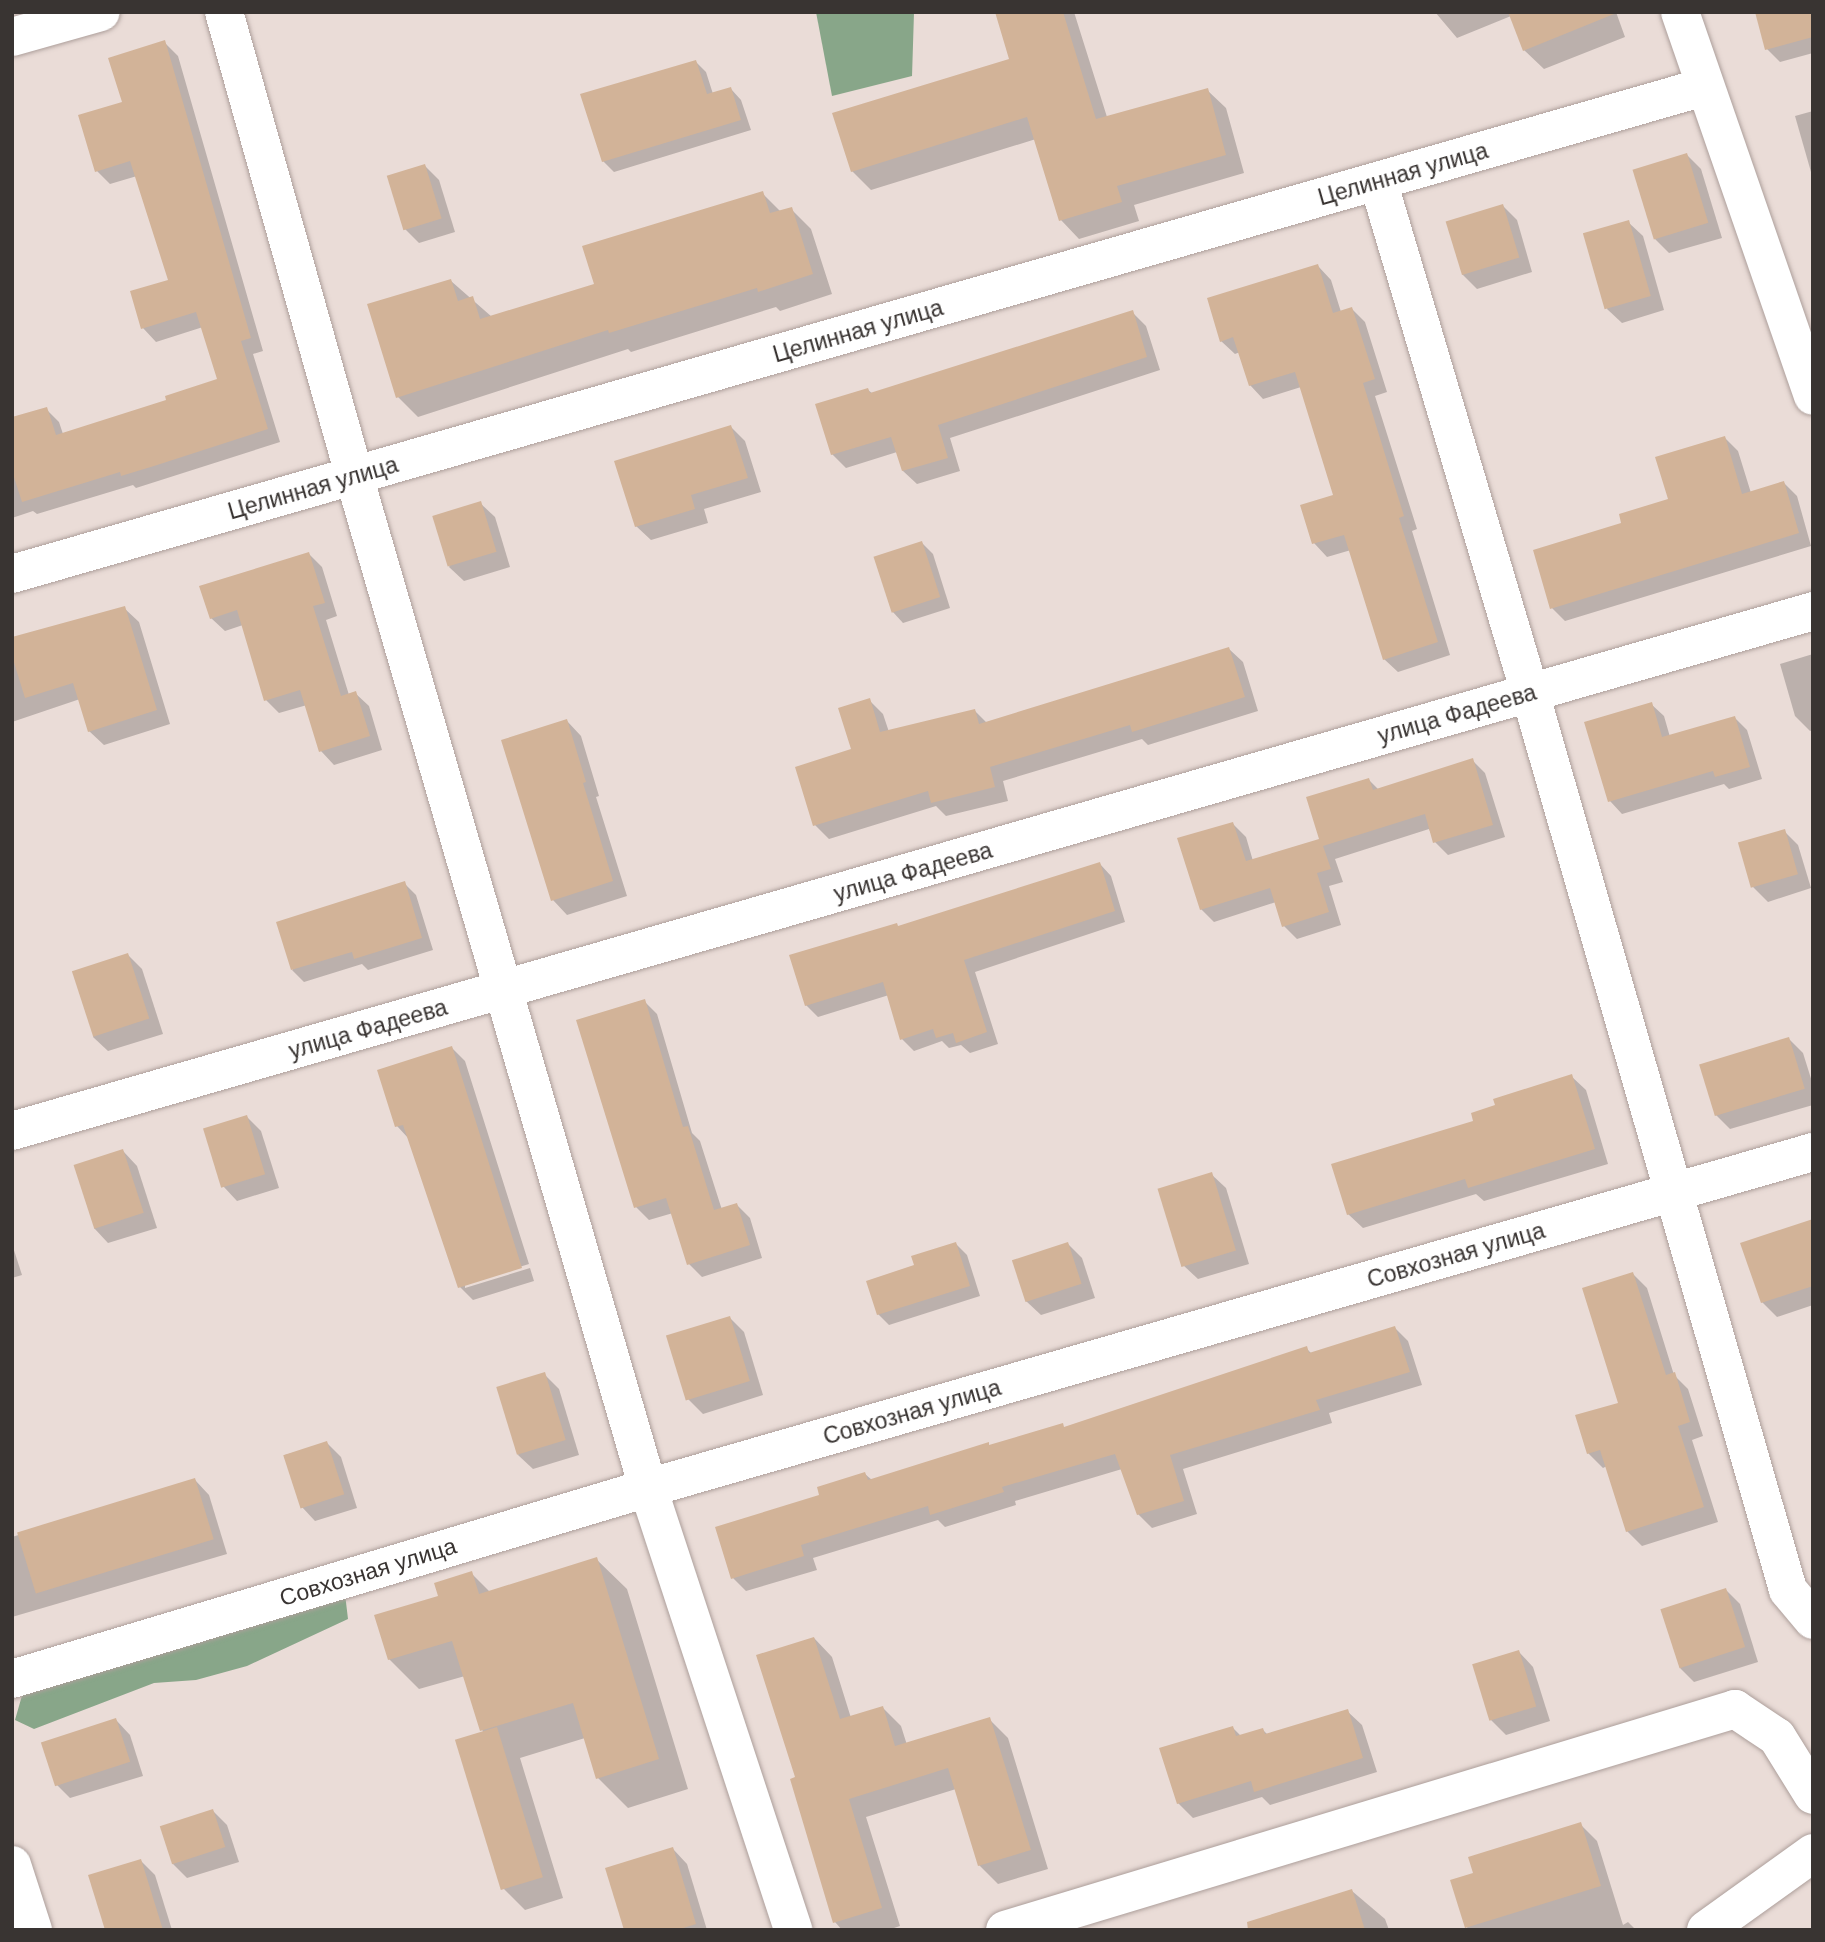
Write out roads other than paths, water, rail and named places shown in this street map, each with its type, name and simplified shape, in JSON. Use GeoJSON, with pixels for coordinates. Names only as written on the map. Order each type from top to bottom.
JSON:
{"type":"FeatureCollection","features":[{"type":"Feature","properties":{"kind":"street"},"geometry":{"type":"LineString","coordinates":[[12,37],[101,12]]}},
{"type":"Feature","properties":{"kind":"street"},"geometry":{"type":"LineString","coordinates":[[224,12],[354,476],[648,1488],[793,1930]]}},
{"type":"Feature","properties":{"kind":"street"},"geometry":{"type":"LineString","coordinates":[[1680,12],[1813,396]]}},
{"type":"Feature","properties":{"kind":"street","name":"Целинная улица"},"geometry":{"type":"LineString","coordinates":[[12,574],[1704,87]]}},
{"type":"Feature","properties":{"kind":"street"},"geometry":{"type":"LineString","coordinates":[[1378,181],[1530,693],[1671,1193],[1788,1590],[1813,1620]]}},
{"type":"Feature","properties":{"kind":"street","name":"улица Фадеева"},"geometry":{"type":"LineString","coordinates":[[12,1131],[1813,611]]}},
{"type":"Feature","properties":{"kind":"street","name":"Совхозная улица"},"geometry":{"type":"LineString","coordinates":[[12,1679],[648,1488],[1813,1152]]}},
{"type":"Feature","properties":{"kind":"street"},"geometry":{"type":"LineString","coordinates":[[1005,1930],[1735,1709],[1777,1737],[1813,1796]]}},
{"type":"Feature","properties":{"kind":"street"},"geometry":{"type":"LineString","coordinates":[[1706,1930],[1813,1853]]}},
{"type":"Feature","properties":{"kind":"street"},"geometry":{"type":"LineString","coordinates":[[12,1865],[33,1930]]}}]}
